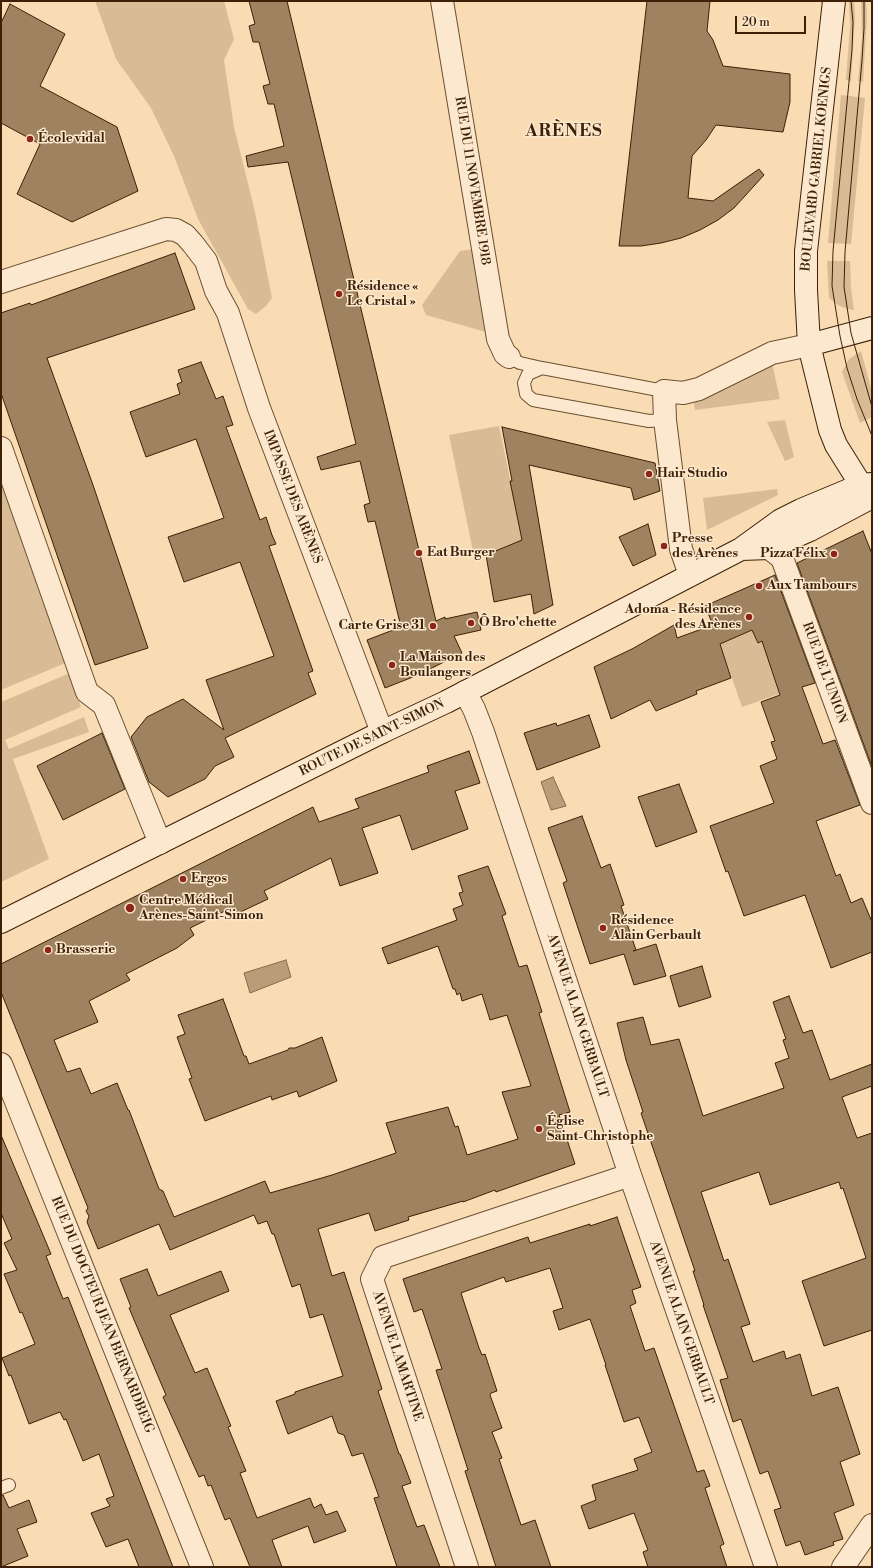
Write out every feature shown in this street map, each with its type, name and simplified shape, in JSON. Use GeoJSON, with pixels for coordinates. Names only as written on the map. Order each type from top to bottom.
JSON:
{"type":"FeatureCollection","features":[{"type":"Feature","properties":{"kind":"street","name":"RUE DU 11 NOVEMBRE 1918"},"geometry":{"type":"LineString","coordinates":[[442,1],[498,340],[505,354],[509,357]]}},
{"type":"Feature","properties":{"kind":"street","name":"BOULEVARD GABRIEL KOENIGS"},"geometry":{"type":"LineString","coordinates":[[834,1],[806,251],[806,290],[809,345],[830,430],[836,445],[868,489]]}},
{"type":"Feature","properties":{"kind":"street","name":"IMPASSE DES ARÈNES"},"geometry":{"type":"LineString","coordinates":[[1,282],[166,229],[176,230],[185,235],[206,261],[216,291],[228,313],[259,408],[382,732]]}},
{"type":"Feature","properties":{"kind":"street"},"geometry":{"type":"LineString","coordinates":[[690,575],[681,549],[665,420],[664,391],[683,393],[699,389],[772,353],[809,345],[872,328]]}},
{"type":"Feature","properties":{"kind":"street"},"geometry":{"type":"LineString","coordinates":[[1,448],[87,692],[104,706],[160,844]]}},
{"type":"Feature","properties":{"kind":"street","name":"ROUTE DE SAINT-SIMON"},"geometry":{"type":"LineString","coordinates":[[741,549],[769,548],[790,540],[868,489]]}},
{"type":"Feature","properties":{"kind":"street","name":"ROUTE DE SAINT-SIMON"},"geometry":{"type":"LineString","coordinates":[[1,922],[465,692],[741,549],[781,520],[801,510],[868,489]]}},
{"type":"Feature","properties":{"kind":"street","name":"RUE DE L'UNION"},"geometry":{"type":"LineString","coordinates":[[769,548],[782,558],[872,803]]}},
{"type":"Feature","properties":{"kind":"street","name":"AVENUE ALAIN GERBAULT"},"geometry":{"type":"LineString","coordinates":[[465,692],[474,709],[483,732],[630,1175],[766,1567]]}},
{"type":"Feature","properties":{"kind":"street","name":"RUE DU DOCTEUR JEAN BERNARDBEIG"},"geometry":{"type":"LineString","coordinates":[[1,1064],[202,1567]]}},
{"type":"Feature","properties":{"kind":"street","name":"AVENUE LAMARTINE"},"geometry":{"type":"LineString","coordinates":[[467,1567],[372,1279],[383,1257],[630,1175]]}},
{"type":"Feature","properties":{"kind":"street"},"geometry":{"type":"LineString","coordinates":[[843,1567],[872,1525]]}},
{"type":"Feature","properties":{"kind":"lane"},"geometry":{"type":"LineString","coordinates":[[509,357],[520,363],[542,368],[664,391]]}},
{"type":"Feature","properties":{"kind":"lane"},"geometry":{"type":"LineString","coordinates":[[542,368],[528,374],[524,383],[526,394],[533,400],[649,421],[665,420]]}},
{"type":"Feature","properties":{"kind":"shaded area"},"geometry":{"type":"Polygon","coordinates":[[[95,1],[224,1],[234,39],[224,60],[234,127],[255,212],[272,298],[266,306],[256,314],[248,309],[198,219],[174,156],[151,108],[116,59],[95,1]]]}},
{"type":"Feature","properties":{"kind":"shaded area"},"geometry":{"type":"Polygon","coordinates":[[[849,1],[854,1],[855,17],[851,81],[846,80],[850,26],[849,1]]]}},
{"type":"Feature","properties":{"kind":"shaded area"},"geometry":{"type":"Polygon","coordinates":[[[861,1],[866,1],[867,16],[863,82],[858,81],[862,37],[861,1]]]}},
{"type":"Feature","properties":{"kind":"shaded area"},"geometry":{"type":"Polygon","coordinates":[[[841,95],[865,98],[851,244],[828,243],[841,95]]]}},
{"type":"Feature","properties":{"kind":"shaded area"},"geometry":{"type":"Polygon","coordinates":[[[474,249],[486,332],[426,315],[422,305],[460,251],[474,249]]]}},
{"type":"Feature","properties":{"kind":"shaded area"},"geometry":{"type":"Polygon","coordinates":[[[827,261],[850,261],[851,288],[854,310],[838,305],[829,298],[827,261]]]}},
{"type":"Feature","properties":{"kind":"shaded area"},"geometry":{"type":"Polygon","coordinates":[[[861,351],[872,391],[872,417],[860,423],[842,372],[849,359],[861,351]]]}},
{"type":"Feature","properties":{"kind":"shaded area"},"geometry":{"type":"Polygon","coordinates":[[[771,359],[780,399],[695,410],[693,398],[771,359]]]}},
{"type":"Feature","properties":{"kind":"shaded area"},"geometry":{"type":"Polygon","coordinates":[[[785,420],[794,457],[785,461],[767,422],[785,420]]]}},
{"type":"Feature","properties":{"kind":"shaded area"},"geometry":{"type":"Polygon","coordinates":[[[499,426],[524,546],[474,556],[449,435],[499,426]]]}},
{"type":"Feature","properties":{"kind":"shaded area"},"geometry":{"type":"Polygon","coordinates":[[[1,473],[68,662],[1,690],[1,473]]]}},
{"type":"Feature","properties":{"kind":"shaded area"},"geometry":{"type":"Polygon","coordinates":[[[777,489],[778,495],[707,530],[703,498],[777,489]]]}},
{"type":"Feature","properties":{"kind":"shaded area"},"geometry":{"type":"Polygon","coordinates":[[[793,628],[804,657],[771,669],[779,694],[742,707],[720,644],[752,630],[758,643],[793,628]]]}},
{"type":"Feature","properties":{"kind":"shaded area"},"geometry":{"type":"Polygon","coordinates":[[[70,673],[81,707],[5,740],[9,749],[84,717],[89,732],[13,759],[49,859],[1,882],[1,702],[70,673]]]}},
{"type":"Feature","properties":{"kind":"shaded area"},"geometry":{"type":"Polygon","coordinates":[[[553,777],[566,806],[551,810],[541,782],[553,777]]]}},
{"type":"Feature","properties":{"kind":"shaded area"},"geometry":{"type":"Polygon","coordinates":[[[286,960],[291,977],[250,993],[244,973],[286,960]]]}},
{"type":"Feature","properties":{"kind":"building","name":"Résidence « Le Cristal »"},"geometry":{"type":"Polygon","coordinates":[[[249,1],[287,1],[436,621],[445,617],[445,619],[477,612],[481,630],[454,636],[462,653],[418,675],[385,688],[367,640],[401,627],[375,521],[368,522],[364,505],[370,503],[360,461],[321,470],[317,457],[356,444],[288,162],[248,167],[246,156],[284,146],[274,104],[268,104],[263,86],[270,84],[259,42],[253,42],[249,26],[255,24],[249,1]]]}},
{"type":"Feature","properties":{"kind":"building"},"geometry":{"type":"Polygon","coordinates":[[[647,1],[710,1],[707,31],[713,40],[723,66],[790,74],[790,102],[783,132],[716,125],[706,140],[692,156],[688,198],[713,201],[759,169],[764,175],[734,208],[718,220],[681,238],[641,246],[619,246],[647,1]]]}},
{"type":"Feature","properties":{"kind":"building"},"geometry":{"type":"Polygon","coordinates":[[[10,4],[65,34],[40,86],[117,127],[138,191],[72,222],[17,194],[40,144],[1,123],[1,23],[10,4]]]}},
{"type":"Feature","properties":{"kind":"building"},"geometry":{"type":"Polygon","coordinates":[[[175,253],[195,309],[47,358],[93,485],[148,648],[95,665],[1,393],[1,313],[30,303],[31,305],[175,253]]]}},
{"type":"Feature","properties":{"kind":"building"},"geometry":{"type":"Polygon","coordinates":[[[201,362],[216,399],[223,396],[233,425],[226,427],[260,520],[266,517],[276,544],[269,546],[313,671],[308,673],[316,694],[225,738],[234,757],[215,766],[205,779],[168,797],[149,782],[131,737],[147,717],[183,699],[224,730],[206,680],[274,656],[240,562],[184,582],[168,537],[224,518],[196,439],[146,457],[130,412],[180,394],[177,384],[182,382],[178,370],[201,362]]]}},
{"type":"Feature","properties":{"kind":"building"},"geometry":{"type":"Polygon","coordinates":[[[502,427],[655,463],[660,491],[634,500],[631,488],[529,465],[553,605],[534,614],[531,594],[494,602],[486,555],[522,540],[510,481],[512,481],[502,427]]]}},
{"type":"Feature","properties":{"kind":"building"},"geometry":{"type":"Polygon","coordinates":[[[648,524],[656,555],[633,566],[619,537],[648,524]]]}},
{"type":"Feature","properties":{"kind":"building"},"geometry":{"type":"Polygon","coordinates":[[[863,531],[872,554],[872,767],[797,563],[863,531]]]}},
{"type":"Feature","properties":{"kind":"building"},"geometry":{"type":"Polygon","coordinates":[[[775,575],[815,683],[802,687],[823,744],[835,740],[860,805],[816,821],[836,876],[840,874],[851,903],[862,898],[872,922],[872,952],[831,968],[805,895],[744,916],[728,871],[726,872],[710,826],[774,803],[760,766],[777,759],[771,742],[775,741],[761,702],[780,695],[762,641],[758,643],[752,630],[720,644],[731,678],[696,691],[697,694],[656,711],[650,700],[611,719],[594,667],[632,649],[674,625],[677,638],[713,625],[705,606],[775,575]]]}},
{"type":"Feature","properties":{"kind":"building"},"geometry":{"type":"Polygon","coordinates":[[[589,715],[600,747],[537,770],[524,733],[556,723],[557,726],[589,715]]]}},
{"type":"Feature","properties":{"kind":"building"},"geometry":{"type":"Polygon","coordinates":[[[102,733],[125,789],[63,820],[37,766],[102,733]]]}},
{"type":"Feature","properties":{"kind":"building"},"geometry":{"type":"Polygon","coordinates":[[[469,751],[480,783],[455,791],[468,829],[412,850],[400,815],[362,828],[378,873],[340,886],[331,858],[264,891],[268,899],[232,916],[229,909],[190,928],[194,935],[177,948],[126,974],[130,980],[89,1001],[98,1022],[54,1040],[67,1072],[80,1068],[91,1094],[117,1083],[129,1110],[159,1189],[163,1191],[174,1217],[265,1181],[270,1193],[332,1175],[396,1153],[386,1123],[448,1107],[455,1127],[458,1126],[467,1155],[518,1139],[502,1092],[531,1086],[507,1015],[490,1020],[482,994],[462,1001],[460,993],[457,995],[455,989],[453,989],[438,946],[388,964],[382,948],[457,920],[453,909],[463,905],[459,893],[463,892],[458,876],[488,866],[506,914],[502,916],[519,967],[527,965],[542,1012],[539,1013],[570,1112],[559,1115],[575,1164],[496,1192],[495,1190],[463,1202],[408,1217],[409,1220],[375,1231],[369,1213],[318,1229],[332,1276],[344,1272],[382,1389],[378,1391],[399,1454],[411,1483],[402,1486],[417,1527],[424,1525],[440,1567],[397,1567],[374,1498],[379,1497],[363,1453],[352,1456],[344,1435],[338,1433],[332,1416],[288,1434],[276,1401],[295,1394],[295,1392],[343,1376],[323,1314],[310,1318],[300,1284],[292,1287],[274,1234],[272,1234],[267,1221],[258,1224],[254,1215],[170,1250],[159,1224],[98,1249],[87,1222],[89,1216],[86,1211],[88,1208],[1,992],[1,964],[313,807],[319,822],[359,808],[355,799],[429,772],[427,766],[469,751]]]}},
{"type":"Feature","properties":{"kind":"building"},"geometry":{"type":"Polygon","coordinates":[[[679,784],[697,832],[656,847],[638,797],[679,784]]]}},
{"type":"Feature","properties":{"kind":"building"},"geometry":{"type":"Polygon","coordinates":[[[582,816],[601,868],[610,864],[624,905],[621,906],[636,950],[633,951],[656,944],[666,976],[634,985],[624,954],[590,964],[563,883],[567,881],[548,828],[582,816]]]}},
{"type":"Feature","properties":{"kind":"building"},"geometry":{"type":"Polygon","coordinates":[[[702,966],[711,997],[679,1007],[670,976],[702,966]]]}},
{"type":"Feature","properties":{"kind":"building"},"geometry":{"type":"Polygon","coordinates":[[[789,996],[803,1033],[812,1030],[830,1080],[872,1064],[872,1086],[842,1097],[857,1138],[872,1133],[872,1330],[824,1346],[802,1281],[866,1258],[843,1188],[841,1189],[839,1182],[770,1205],[759,1172],[701,1192],[724,1261],[728,1259],[750,1324],[741,1327],[753,1362],[784,1351],[786,1359],[800,1354],[812,1396],[838,1387],[860,1454],[840,1462],[854,1505],[834,1513],[843,1539],[833,1542],[834,1545],[805,1555],[800,1541],[786,1546],[774,1510],[781,1508],[768,1471],[760,1474],[741,1419],[733,1422],[720,1380],[728,1378],[703,1305],[693,1271],[695,1271],[641,1113],[643,1112],[626,1060],[617,1023],[643,1017],[651,1045],[679,1039],[703,1116],[784,1088],[775,1063],[789,1058],[783,1040],[786,1039],[773,1002],[789,996]]]}},
{"type":"Feature","properties":{"kind":"building"},"geometry":{"type":"Polygon","coordinates":[[[223,999],[244,1056],[246,1056],[249,1064],[322,1037],[337,1081],[299,1097],[297,1091],[272,1100],[271,1096],[205,1121],[189,1079],[192,1078],[177,1037],[185,1034],[178,1015],[223,999]]]}},
{"type":"Feature","properties":{"kind":"building"},"geometry":{"type":"Polygon","coordinates":[[[1,1135],[51,1254],[46,1256],[63,1299],[68,1297],[173,1567],[139,1567],[128,1539],[106,1547],[91,1513],[110,1506],[106,1499],[114,1496],[99,1454],[83,1461],[66,1419],[64,1420],[60,1412],[29,1424],[11,1375],[9,1376],[2,1358],[35,1344],[4,1274],[17,1270],[4,1243],[12,1239],[1,1213],[1,1135]]]}},
{"type":"Feature","properties":{"kind":"building"},"geometry":{"type":"Polygon","coordinates":[[[617,1217],[641,1287],[632,1290],[636,1303],[630,1306],[645,1351],[654,1348],[697,1472],[704,1470],[710,1486],[705,1488],[724,1544],[720,1546],[727,1567],[648,1567],[643,1552],[648,1550],[634,1513],[589,1529],[581,1506],[596,1500],[592,1485],[638,1470],[634,1459],[652,1452],[639,1417],[624,1422],[590,1319],[559,1330],[553,1311],[563,1308],[550,1268],[506,1282],[504,1277],[461,1293],[479,1348],[482,1355],[485,1354],[497,1391],[491,1393],[490,1395],[502,1428],[492,1432],[502,1458],[499,1459],[521,1525],[535,1520],[551,1567],[496,1567],[465,1471],[468,1470],[436,1370],[442,1369],[422,1309],[414,1312],[403,1279],[528,1237],[530,1243],[617,1217]]]}},
{"type":"Feature","properties":{"kind":"building"},"geometry":{"type":"Polygon","coordinates":[[[147,1269],[158,1296],[221,1271],[229,1291],[170,1315],[195,1373],[207,1368],[231,1426],[228,1427],[246,1471],[240,1473],[257,1518],[310,1498],[314,1508],[321,1504],[326,1515],[337,1511],[346,1531],[314,1543],[308,1526],[272,1540],[282,1567],[250,1567],[230,1518],[225,1520],[211,1485],[208,1486],[204,1475],[199,1477],[163,1397],[166,1395],[129,1308],[131,1307],[120,1279],[147,1269]]]}},
{"type":"Feature","properties":{"kind":"building"},"geometry":{"type":"Polygon","coordinates":[[[1,1495],[3,1495],[9,1508],[29,1500],[37,1522],[17,1529],[28,1556],[1,1567],[1,1495]]]}},
{"type":"Feature","properties":{"kind":"tram line"},"geometry":{"type":"LineString","coordinates":[[851,1],[853,22],[852,50],[833,251],[832,286],[847,368],[857,399],[872,436]]}},
{"type":"Feature","properties":{"kind":"tram line"},"geometry":{"type":"LineString","coordinates":[[864,1],[862,60],[845,252],[844,287],[851,333],[872,407]]}},
{"type":"Feature","properties":{"kind":"place","name":"École vidal"},"geometry":{"type":"Point","coordinates":[30,139]}},
{"type":"Feature","properties":{"kind":"place","name":"Résidence « Le Cristal »"},"geometry":{"type":"Point","coordinates":[339,294]}},
{"type":"Feature","properties":{"kind":"place","name":"Hair Studio"},"geometry":{"type":"Point","coordinates":[649,474]}},
{"type":"Feature","properties":{"kind":"place","name":"Presse des Arènes"},"geometry":{"type":"Point","coordinates":[664,546]}},
{"type":"Feature","properties":{"kind":"place","name":"Eat Burger"},"geometry":{"type":"Point","coordinates":[419,553]}},
{"type":"Feature","properties":{"kind":"place","name":"Pizza Félix"},"geometry":{"type":"Point","coordinates":[834,554]}},
{"type":"Feature","properties":{"kind":"place","name":"Aux Tambours"},"geometry":{"type":"Point","coordinates":[759,586]}},
{"type":"Feature","properties":{"kind":"place","name":"Adoma - Résidence des Arènes"},"geometry":{"type":"Point","coordinates":[749,617]}},
{"type":"Feature","properties":{"kind":"place","name":"Ô Bro'chette"},"geometry":{"type":"Point","coordinates":[471,623]}},
{"type":"Feature","properties":{"kind":"place","name":"Carte Grise 31"},"geometry":{"type":"Point","coordinates":[433,626]}},
{"type":"Feature","properties":{"kind":"place","name":"La Maison des Boulangers"},"geometry":{"type":"Point","coordinates":[392,665]}},
{"type":"Feature","properties":{"kind":"place","name":"Ergos"},"geometry":{"type":"Point","coordinates":[183,879]}},
{"type":"Feature","properties":{"kind":"place","name":"Centre Médical Arènes-Saint-Simon"},"geometry":{"type":"Point","coordinates":[130,908]}},
{"type":"Feature","properties":{"kind":"place","name":"Résidence Alain Gerbault"},"geometry":{"type":"Point","coordinates":[603,928]}},
{"type":"Feature","properties":{"kind":"place","name":"Brasserie"},"geometry":{"type":"Point","coordinates":[48,950]}},
{"type":"Feature","properties":{"kind":"place","name":"Église Saint-Christophe"},"geometry":{"type":"Point","coordinates":[539,1129]}},
{"type":"Feature","properties":{"kind":"district","name":"ARÈNES"},"geometry":{"type":"Point","coordinates":[564,132]}}]}
